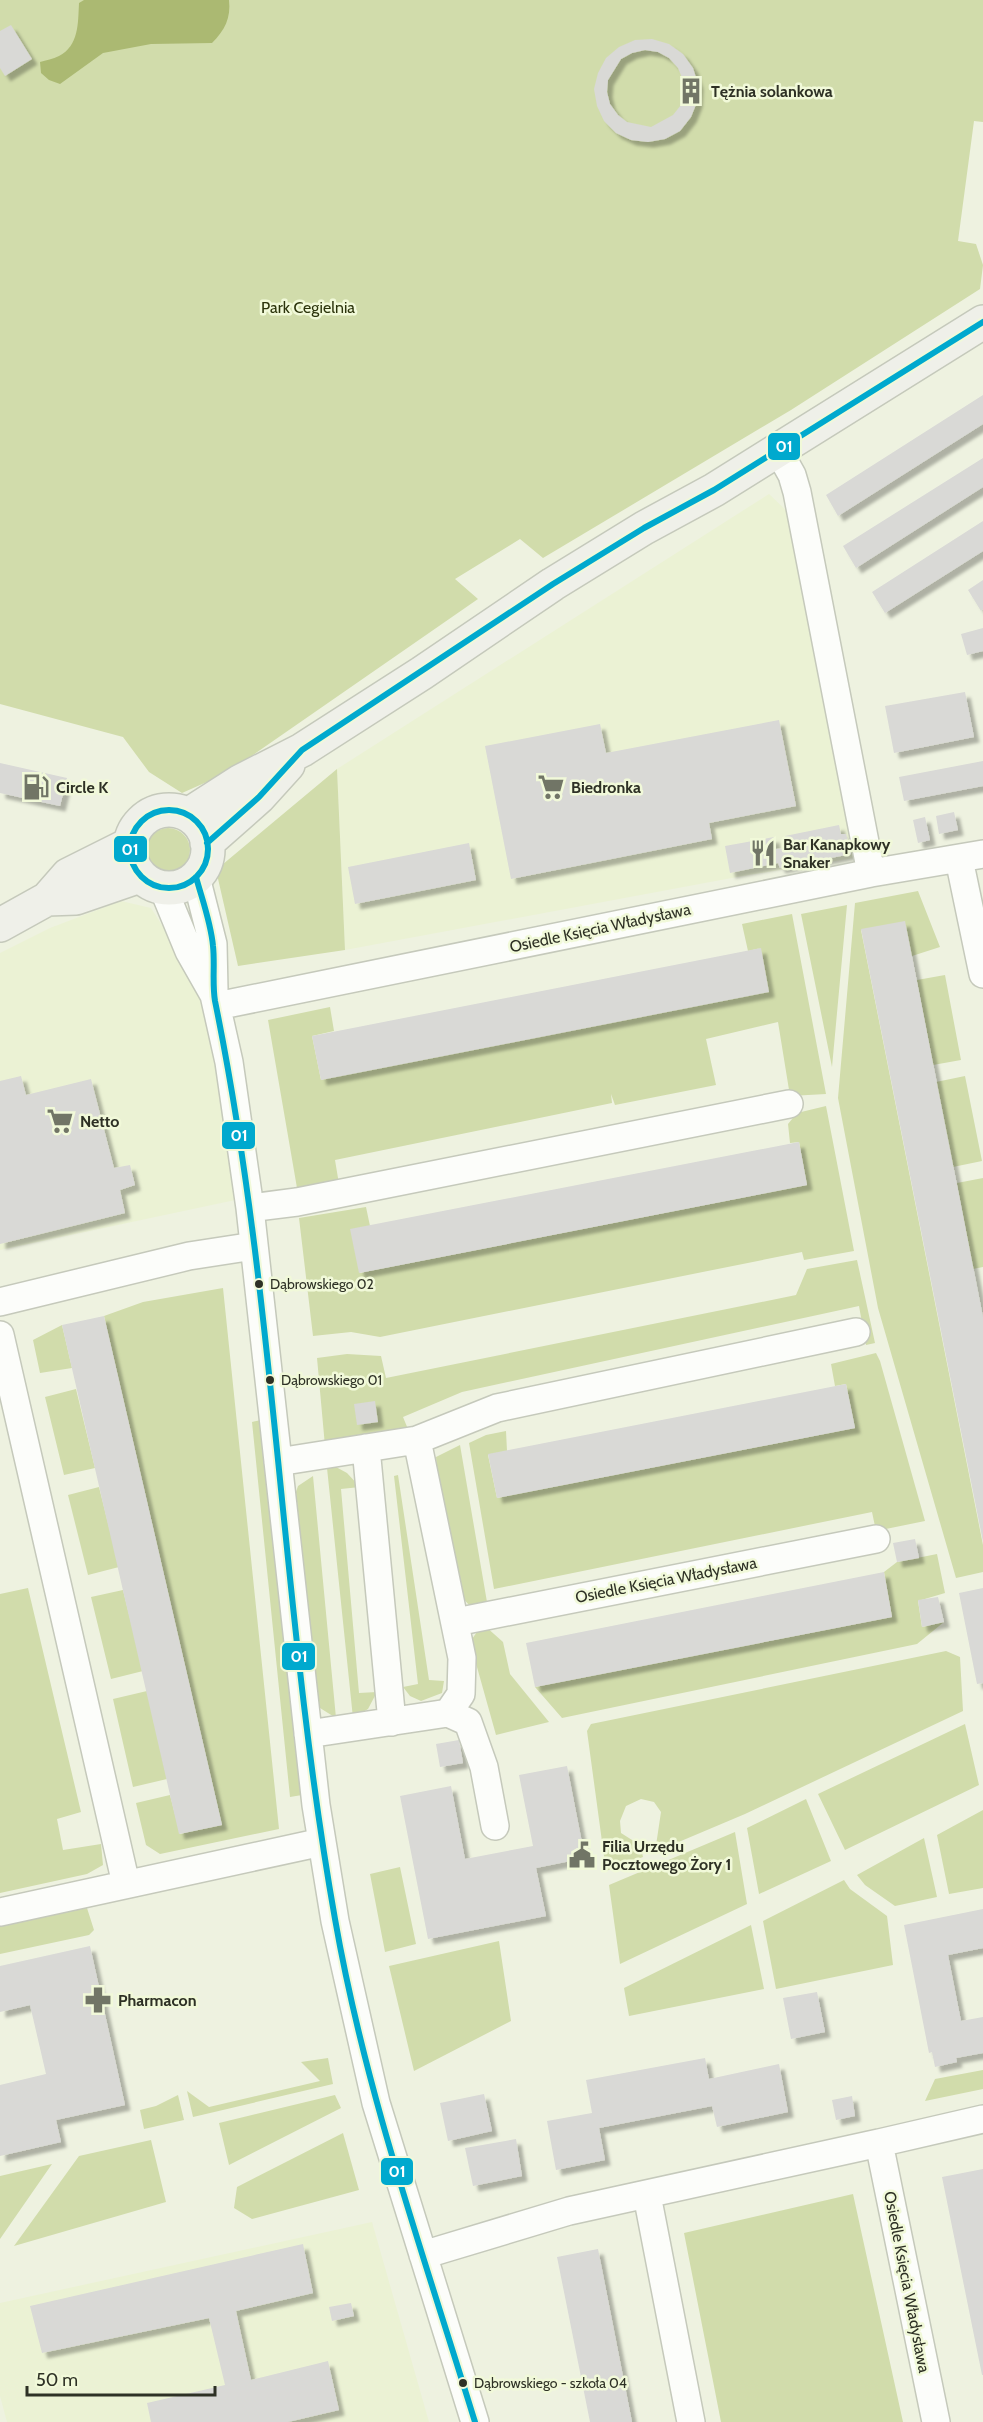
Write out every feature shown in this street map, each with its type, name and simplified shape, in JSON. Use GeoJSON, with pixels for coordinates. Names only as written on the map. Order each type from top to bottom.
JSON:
{"type":"FeatureCollection","features":[{"type":"Feature","properties":{"kind":"street"},"geometry":{"type":"LineString","coordinates":[[188,815],[241,781],[302,750],[422,673],[553,584],[778,450],[983,322]]}},
{"type":"Feature","properties":{"kind":"street"},"geometry":{"type":"LineString","coordinates":[[778,450],[792,475],[797,492],[871,873]]}},
{"type":"Feature","properties":{"kind":"street"},"geometry":{"type":"LineString","coordinates":[[207,843],[259,797],[302,750]]}},
{"type":"Feature","properties":{"kind":"street"},"geometry":{"type":"LineString","coordinates":[[47,899],[76,898],[152,882],[181,886],[196,877],[206,862],[207,843],[201,827],[188,815],[168,810],[149,816],[140,823],[130,844],[133,864],[152,882],[216,1000]]}},
{"type":"Feature","properties":{"kind":"street"},"geometry":{"type":"LineString","coordinates":[[0,925],[47,899],[68,875],[130,844]]}},
{"type":"Feature","properties":{"kind":"street"},"geometry":{"type":"LineString","coordinates":[[971,857],[983,974]]}},
{"type":"Feature","properties":{"kind":"street","name":"Osiedle Księcia Władysława"},"geometry":{"type":"LineString","coordinates":[[216,1000],[871,873],[971,857]]}},
{"type":"Feature","properties":{"kind":"street"},"geometry":{"type":"LineString","coordinates":[[196,877],[213,944],[216,1000],[229,1062],[250,1208],[322,1842],[362,2047],[376,2103],[475,2422]]}},
{"type":"Feature","properties":{"kind":"street"},"geometry":{"type":"LineString","coordinates":[[250,1208],[297,1202],[789,1104]]}},
{"type":"Feature","properties":{"kind":"street"},"geometry":{"type":"LineString","coordinates":[[0,1302],[189,1256],[254,1246]]}},
{"type":"Feature","properties":{"kind":"street"},"geometry":{"type":"LineString","coordinates":[[278,1462],[417,1440],[497,1408],[856,1332]]}},
{"type":"Feature","properties":{"kind":"street"},"geometry":{"type":"LineString","coordinates":[[0,1335],[126,1884]]}},
{"type":"Feature","properties":{"kind":"street"},"geometry":{"type":"LineString","coordinates":[[417,1440],[462,1658],[461,1694],[448,1713]]}},
{"type":"Feature","properties":{"kind":"street"},"geometry":{"type":"LineString","coordinates":[[366,1448],[392,1722]]}},
{"type":"Feature","properties":{"kind":"street","name":"Osiedle Księcia Władysława"},"geometry":{"type":"LineString","coordinates":[[456,1622],[876,1539]]}},
{"type":"Feature","properties":{"kind":"street"},"geometry":{"type":"LineString","coordinates":[[308,1734],[448,1713],[468,1722],[484,1767],[495,1826]]}},
{"type":"Feature","properties":{"kind":"street"},"geometry":{"type":"LineString","coordinates":[[0,1912],[322,1842]]}},
{"type":"Feature","properties":{"kind":"street"},"geometry":{"type":"LineString","coordinates":[[423,2255],[569,2211],[983,2120]]}},
{"type":"Feature","properties":{"kind":"street","name":"Osiedle Księcia Władysława"},"geometry":{"type":"LineString","coordinates":[[879,2143],[936,2422]]}},
{"type":"Feature","properties":{"kind":"street"},"geometry":{"type":"LineString","coordinates":[[647,2195],[692,2422]]}},
{"type":"Feature","properties":{"kind":"shaded area"},"geometry":{"type":"Polygon","coordinates":[[[84,0],[229,0],[229,12],[224,28],[212,43],[151,44],[103,53],[60,84],[49,80],[41,73],[40,62],[66,52],[76,33],[79,3],[84,0]]]}},
{"type":"Feature","properties":{"kind":"shaded area"},"geometry":{"type":"Polygon","coordinates":[[[769,494],[790,514],[860,857],[737,877],[345,950],[337,769],[769,494]]]}},
{"type":"Feature","properties":{"kind":"shaded area"},"geometry":{"type":"Polygon","coordinates":[[[121,901],[151,908],[211,1002],[240,1199],[0,1250],[0,953],[50,928],[121,901]]]}},
{"type":"Feature","properties":{"kind":"shaded area"},"geometry":{"type":"Polygon","coordinates":[[[372,2222],[429,2422],[7,2422],[0,2396],[0,2303],[372,2222]]]}},
{"type":"Feature","properties":{"kind":"green space","name":"Park Cegielnia"},"geometry":{"type":"Polygon","coordinates":[[[0,0],[983,0],[983,122],[974,121],[958,241],[976,244],[983,265],[980,289],[791,410],[543,558],[520,539],[455,579],[478,599],[227,773],[182,793],[149,772],[123,737],[0,704],[0,0]]]}},
{"type":"Feature","properties":{"kind":"green space"},"geometry":{"type":"Polygon","coordinates":[[[337,769],[345,950],[238,966],[216,870],[337,769]]]}},
{"type":"Feature","properties":{"kind":"green space"},"geometry":{"type":"Polygon","coordinates":[[[168,828],[183,835],[190,850],[183,865],[168,872],[153,865],[146,850],[153,835],[168,828]]]}},
{"type":"Feature","properties":{"kind":"green space"},"geometry":{"type":"Polygon","coordinates":[[[918,891],[940,947],[912,956],[861,930],[983,1545],[983,1572],[956,1578],[878,1308],[838,1098],[855,903],[918,891]]]}},
{"type":"Feature","properties":{"kind":"green space"},"geometry":{"type":"Polygon","coordinates":[[[847,905],[832,1067],[801,914],[847,905]]]}},
{"type":"Feature","properties":{"kind":"green space"},"geometry":{"type":"Polygon","coordinates":[[[792,914],[826,1094],[790,1096],[778,1022],[706,1039],[716,1085],[615,1105],[611,1094],[612,1103],[335,1160],[339,1184],[297,1188],[268,1020],[330,1007],[334,1031],[312,1036],[321,1080],[761,948],[748,951],[742,924],[792,914]]]}},
{"type":"Feature","properties":{"kind":"green space"},"geometry":{"type":"Polygon","coordinates":[[[945,975],[961,1060],[933,1065],[917,980],[945,975]]]}},
{"type":"Feature","properties":{"kind":"green space"},"geometry":{"type":"Polygon","coordinates":[[[965,1076],[982,1161],[953,1167],[936,1082],[965,1076]]]}},
{"type":"Feature","properties":{"kind":"green space"},"geometry":{"type":"Polygon","coordinates":[[[826,1106],[854,1251],[804,1260],[802,1252],[380,1337],[351,1332],[313,1336],[299,1218],[366,1207],[370,1226],[360,1273],[807,1185],[799,1142],[790,1143],[788,1124],[797,1113],[826,1106]]]}},
{"type":"Feature","properties":{"kind":"green space"},"geometry":{"type":"Polygon","coordinates":[[[983,1178],[983,1267],[973,1269],[957,1183],[983,1178]]]}},
{"type":"Feature","properties":{"kind":"green space"},"geometry":{"type":"Polygon","coordinates":[[[857,1260],[875,1343],[866,1345],[859,1306],[462,1392],[403,1417],[410,1434],[325,1446],[317,1358],[347,1354],[381,1356],[386,1378],[796,1295],[807,1269],[857,1260]]]}},
{"type":"Feature","properties":{"kind":"green space"},"geometry":{"type":"Polygon","coordinates":[[[223,1288],[279,1829],[160,1854],[146,1845],[136,1803],[170,1795],[180,1834],[222,1825],[104,1316],[143,1302],[223,1288]]]}},
{"type":"Feature","properties":{"kind":"green space"},"geometry":{"type":"Polygon","coordinates":[[[62,1325],[72,1368],[40,1373],[33,1340],[62,1325]]]}},
{"type":"Feature","properties":{"kind":"green space"},"geometry":{"type":"Polygon","coordinates":[[[876,1353],[925,1521],[876,1531],[872,1512],[494,1589],[469,1443],[486,1435],[506,1431],[507,1451],[488,1455],[497,1498],[855,1428],[846,1384],[835,1386],[831,1364],[876,1353]]]}},
{"type":"Feature","properties":{"kind":"green space"},"geometry":{"type":"Polygon","coordinates":[[[76,1389],[95,1468],[64,1475],[45,1397],[76,1389]]]}},
{"type":"Feature","properties":{"kind":"green space"},"geometry":{"type":"Polygon","coordinates":[[[261,1420],[302,1795],[290,1797],[252,1422],[261,1420]]]}},
{"type":"Feature","properties":{"kind":"green space"},"geometry":{"type":"Polygon","coordinates":[[[460,1445],[487,1602],[480,1608],[469,1605],[461,1596],[439,1496],[436,1457],[460,1445]]]}},
{"type":"Feature","properties":{"kind":"green space"},"geometry":{"type":"Polygon","coordinates":[[[336,1467],[347,1473],[360,1487],[341,1489],[359,1693],[377,1692],[368,1709],[353,1718],[327,1468],[336,1467]]]}},
{"type":"Feature","properties":{"kind":"green space"},"geometry":{"type":"Polygon","coordinates":[[[398,1475],[429,1680],[444,1681],[442,1693],[421,1701],[410,1696],[403,1687],[418,1684],[394,1476],[398,1475]]]}},
{"type":"Feature","properties":{"kind":"green space"},"geometry":{"type":"Polygon","coordinates":[[[313,1476],[336,1718],[320,1708],[316,1687],[296,1492],[298,1486],[313,1476]]]}},
{"type":"Feature","properties":{"kind":"green space"},"geometry":{"type":"Polygon","coordinates":[[[99,1487],[119,1567],[88,1575],[68,1495],[99,1487]]]}},
{"type":"Feature","properties":{"kind":"green space"},"geometry":{"type":"Polygon","coordinates":[[[937,1554],[945,1593],[918,1601],[922,1627],[944,1622],[917,1644],[562,1718],[535,1687],[892,1617],[884,1572],[897,1562],[937,1554]]]}},
{"type":"Feature","properties":{"kind":"green space"},"geometry":{"type":"Polygon","coordinates":[[[28,1588],[81,1812],[57,1819],[63,1850],[101,1844],[103,1865],[87,1874],[0,1893],[0,1594],[28,1588]]]}},
{"type":"Feature","properties":{"kind":"green space"},"geometry":{"type":"Polygon","coordinates":[[[123,1590],[143,1671],[111,1679],[91,1597],[123,1590]]]}},
{"type":"Feature","properties":{"kind":"green space"},"geometry":{"type":"Polygon","coordinates":[[[485,1626],[503,1642],[510,1674],[549,1722],[496,1735],[470,1642],[479,1629],[485,1626]]]}},
{"type":"Feature","properties":{"kind":"green space"},"geometry":{"type":"Polygon","coordinates":[[[946,1651],[960,1657],[963,1711],[745,1814],[655,1852],[661,1812],[654,1802],[641,1799],[626,1806],[620,1821],[621,1833],[640,1845],[643,1857],[606,1871],[587,1731],[591,1724],[946,1651]]]}},
{"type":"Feature","properties":{"kind":"green space"},"geometry":{"type":"Polygon","coordinates":[[[147,1691],[167,1779],[133,1787],[113,1699],[147,1691]]]}},
{"type":"Feature","properties":{"kind":"green space"},"geometry":{"type":"Polygon","coordinates":[[[965,1724],[979,1785],[845,1850],[818,1794],[965,1724]]]}},
{"type":"Feature","properties":{"kind":"green space"},"geometry":{"type":"Polygon","coordinates":[[[806,1799],[831,1861],[759,1894],[747,1828],[806,1799]]]}},
{"type":"Feature","properties":{"kind":"green space"},"geometry":{"type":"Polygon","coordinates":[[[983,1810],[983,1888],[949,1894],[937,1835],[983,1810]]]}},
{"type":"Feature","properties":{"kind":"green space"},"geometry":{"type":"Polygon","coordinates":[[[735,1832],[747,1904],[620,1964],[609,1885],[735,1832]]]}},
{"type":"Feature","properties":{"kind":"green space"},"geometry":{"type":"Polygon","coordinates":[[[924,1838],[937,1897],[895,1906],[865,1885],[857,1875],[924,1838]]]}},
{"type":"Feature","properties":{"kind":"green space"},"geometry":{"type":"Polygon","coordinates":[[[400,1867],[416,1944],[385,1952],[370,1874],[400,1867]]]}},
{"type":"Feature","properties":{"kind":"green space"},"geometry":{"type":"Polygon","coordinates":[[[844,1880],[850,1889],[887,1916],[893,1965],[776,1989],[763,1921],[844,1880]]]}},
{"type":"Feature","properties":{"kind":"green space"},"geometry":{"type":"Polygon","coordinates":[[[87,1908],[94,1930],[89,1935],[0,1954],[0,1925],[87,1908]]]}},
{"type":"Feature","properties":{"kind":"green space"},"geometry":{"type":"Polygon","coordinates":[[[751,1925],[764,1989],[629,2016],[624,1988],[751,1925]]]}},
{"type":"Feature","properties":{"kind":"green space"},"geometry":{"type":"Polygon","coordinates":[[[499,1941],[511,2021],[414,2071],[389,1966],[499,1941]]]}},
{"type":"Feature","properties":{"kind":"green space"},"geometry":{"type":"Polygon","coordinates":[[[328,2058],[333,2084],[193,2117],[187,2091],[209,2107],[320,2081],[301,2062],[328,2058]]]}},
{"type":"Feature","properties":{"kind":"green space"},"geometry":{"type":"Polygon","coordinates":[[[983,2070],[983,2089],[925,2101],[935,2079],[983,2070]]]}},
{"type":"Feature","properties":{"kind":"green space"},"geometry":{"type":"Polygon","coordinates":[[[178,2095],[184,2120],[144,2129],[140,2110],[156,2106],[178,2095]]]}},
{"type":"Feature","properties":{"kind":"green space"},"geometry":{"type":"Polygon","coordinates":[[[335,2095],[341,2108],[229,2165],[219,2123],[335,2095]]]}},
{"type":"Feature","properties":{"kind":"green space"},"geometry":{"type":"Polygon","coordinates":[[[343,2133],[359,2190],[252,2219],[234,2208],[237,2187],[343,2133]]]}},
{"type":"Feature","properties":{"kind":"green space"},"geometry":{"type":"Polygon","coordinates":[[[151,2140],[166,2202],[14,2246],[79,2156],[151,2140]]]}},
{"type":"Feature","properties":{"kind":"green space"},"geometry":{"type":"Polygon","coordinates":[[[52,2164],[0,2239],[0,2176],[52,2164]]]}},
{"type":"Feature","properties":{"kind":"green space"},"geometry":{"type":"Polygon","coordinates":[[[853,2194],[903,2422],[721,2422],[684,2233],[853,2194]]]}},
{"type":"Feature","properties":{"kind":"building"},"geometry":{"type":"Polygon","coordinates":[[[11,25],[32,59],[5,76],[0,68],[0,31],[11,25]]]}},
{"type":"Feature","properties":{"kind":"building","name":"Tężnia solankowa"},"geometry":{"type":"Polygon","coordinates":[[[652,39],[669,44],[683,54],[693,68],[698,84],[697,102],[691,117],[680,131],[665,139],[648,142],[631,140],[616,133],[604,121],[597,106],[594,89],[598,73],[606,58],[619,47],[635,40],[652,39]],[[645,50],[621,59],[608,80],[607,92],[610,104],[627,122],[651,127],[673,115],[681,105],[683,80],[678,68],[669,58],[658,52],[645,50]]]}},
{"type":"Feature","properties":{"kind":"building"},"geometry":{"type":"Polygon","coordinates":[[[983,395],[983,424],[838,516],[826,495],[983,395]]]}},
{"type":"Feature","properties":{"kind":"building"},"geometry":{"type":"Polygon","coordinates":[[[983,458],[983,487],[856,568],[843,546],[983,458]]]}},
{"type":"Feature","properties":{"kind":"building"},"geometry":{"type":"Polygon","coordinates":[[[983,521],[983,551],[885,613],[872,592],[983,521]]]}},
{"type":"Feature","properties":{"kind":"building"},"geometry":{"type":"Polygon","coordinates":[[[983,580],[983,609],[981,611],[968,590],[983,580]]]}},
{"type":"Feature","properties":{"kind":"building"},"geometry":{"type":"Polygon","coordinates":[[[983,628],[983,651],[967,655],[961,634],[983,628]]]}},
{"type":"Feature","properties":{"kind":"building"},"geometry":{"type":"Polygon","coordinates":[[[965,692],[974,737],[894,753],[885,706],[965,692]]]}},
{"type":"Feature","properties":{"kind":"building"},"geometry":{"type":"Polygon","coordinates":[[[779,720],[796,806],[709,823],[712,839],[511,879],[485,746],[600,724],[606,753],[779,720]]]}},
{"type":"Feature","properties":{"kind":"building"},"geometry":{"type":"Polygon","coordinates":[[[983,761],[983,786],[904,801],[899,777],[983,761]]]}},
{"type":"Feature","properties":{"kind":"building"},"geometry":{"type":"Polygon","coordinates":[[[0,763],[67,778],[60,806],[0,793],[0,763]]]}},
{"type":"Feature","properties":{"kind":"building"},"geometry":{"type":"Polygon","coordinates":[[[954,812],[958,830],[939,834],[936,816],[954,812]]]}},
{"type":"Feature","properties":{"kind":"building"},"geometry":{"type":"Polygon","coordinates":[[[925,817],[930,840],[918,843],[913,820],[925,817]]]}},
{"type":"Feature","properties":{"kind":"building"},"geometry":{"type":"Polygon","coordinates":[[[839,825],[841,834],[846,834],[851,854],[780,868],[778,863],[730,873],[725,846],[774,837],[776,849],[787,848],[785,836],[839,825]]]}},
{"type":"Feature","properties":{"kind":"building"},"geometry":{"type":"Polygon","coordinates":[[[469,843],[476,880],[355,904],[348,867],[469,843]]]}},
{"type":"Feature","properties":{"kind":"building"},"geometry":{"type":"Polygon","coordinates":[[[905,921],[983,1317],[983,1542],[861,929],[905,921]]]}},
{"type":"Feature","properties":{"kind":"building"},"geometry":{"type":"Polygon","coordinates":[[[761,948],[769,992],[321,1080],[312,1036],[761,948]]]}},
{"type":"Feature","properties":{"kind":"building"},"geometry":{"type":"Polygon","coordinates":[[[21,1076],[26,1095],[91,1079],[114,1168],[130,1165],[135,1185],[120,1190],[125,1213],[0,1244],[0,1081],[21,1076]]]}},
{"type":"Feature","properties":{"kind":"building"},"geometry":{"type":"Polygon","coordinates":[[[799,1142],[807,1185],[359,1273],[350,1229],[799,1142]]]}},
{"type":"Feature","properties":{"kind":"building"},"geometry":{"type":"Polygon","coordinates":[[[104,1316],[222,1825],[179,1834],[62,1325],[104,1316]]]}},
{"type":"Feature","properties":{"kind":"building"},"geometry":{"type":"Polygon","coordinates":[[[846,1384],[855,1428],[497,1498],[488,1454],[846,1384]]]}},
{"type":"Feature","properties":{"kind":"building"},"geometry":{"type":"Polygon","coordinates":[[[375,1401],[378,1422],[357,1425],[354,1404],[375,1401]]]}},
{"type":"Feature","properties":{"kind":"building"},"geometry":{"type":"Polygon","coordinates":[[[915,1539],[919,1558],[897,1562],[893,1543],[915,1539]]]}},
{"type":"Feature","properties":{"kind":"building"},"geometry":{"type":"Polygon","coordinates":[[[884,1572],[892,1617],[535,1687],[526,1643],[884,1572]]]}},
{"type":"Feature","properties":{"kind":"building"},"geometry":{"type":"Polygon","coordinates":[[[983,1588],[983,1683],[977,1684],[959,1593],[983,1588]]]}},
{"type":"Feature","properties":{"kind":"building"},"geometry":{"type":"Polygon","coordinates":[[[938,1597],[944,1622],[922,1627],[918,1600],[938,1597]]]}},
{"type":"Feature","properties":{"kind":"building"},"geometry":{"type":"Polygon","coordinates":[[[459,1740],[463,1763],[440,1767],[436,1744],[459,1740]]]}},
{"type":"Feature","properties":{"kind":"building"},"geometry":{"type":"Polygon","coordinates":[[[567,1766],[585,1858],[536,1868],[546,1916],[428,1939],[400,1796],[451,1786],[465,1859],[533,1846],[519,1775],[567,1766]]]}},
{"type":"Feature","properties":{"kind":"building"},"geometry":{"type":"Polygon","coordinates":[[[983,1909],[983,1948],[948,1955],[961,2021],[983,2017],[983,2053],[956,2058],[957,2062],[935,2067],[932,2052],[929,2053],[904,1925],[983,1909]]]}},
{"type":"Feature","properties":{"kind":"building"},"geometry":{"type":"Polygon","coordinates":[[[90,1946],[125,2105],[56,2120],[61,2142],[0,2156],[0,2085],[46,2074],[30,2005],[0,2012],[0,1966],[90,1946]]]}},
{"type":"Feature","properties":{"kind":"building"},"geometry":{"type":"Polygon","coordinates":[[[817,1992],[825,2032],[791,2039],[783,1998],[817,1992]]]}},
{"type":"Feature","properties":{"kind":"building"},"geometry":{"type":"Polygon","coordinates":[[[705,2058],[709,2079],[779,2064],[788,2112],[717,2127],[712,2106],[599,2128],[605,2160],[556,2170],[547,2121],[592,2113],[586,2080],[705,2058]]]}},
{"type":"Feature","properties":{"kind":"building"},"geometry":{"type":"Polygon","coordinates":[[[484,2094],[492,2131],[448,2141],[440,2103],[484,2094]]]}},
{"type":"Feature","properties":{"kind":"building"},"geometry":{"type":"Polygon","coordinates":[[[852,2096],[855,2116],[836,2120],[832,2100],[852,2096]]]}},
{"type":"Feature","properties":{"kind":"building"},"geometry":{"type":"Polygon","coordinates":[[[516,2139],[522,2176],[473,2186],[465,2148],[516,2139]]]}},
{"type":"Feature","properties":{"kind":"building"},"geometry":{"type":"Polygon","coordinates":[[[983,2169],[983,2375],[982,2375],[942,2177],[983,2169]]]}},
{"type":"Feature","properties":{"kind":"building"},"geometry":{"type":"Polygon","coordinates":[[[303,2244],[313,2293],[236,2311],[251,2380],[328,2361],[339,2410],[288,2422],[151,2422],[147,2403],[225,2385],[209,2318],[42,2353],[30,2306],[303,2244]]]}},
{"type":"Feature","properties":{"kind":"building"},"geometry":{"type":"Polygon","coordinates":[[[598,2249],[632,2422],[590,2422],[557,2257],[598,2249]]]}},
{"type":"Feature","properties":{"kind":"building"},"geometry":{"type":"Polygon","coordinates":[[[351,2303],[354,2316],[332,2321],[329,2307],[351,2303]]]}},
{"type":"Feature","properties":{"kind":"transit line","name":"01"},"geometry":{"type":"LineString","coordinates":[[207,843],[259,797],[302,750],[553,584],[644,528],[714,490],[983,322]]}},
{"type":"Feature","properties":{"kind":"transit line","name":"01"},"geometry":{"type":"LineString","coordinates":[[169,810],[184,813],[201,827],[208,849],[205,864],[191,881],[169,888],[154,885],[137,871],[130,849],[133,834],[147,817],[169,810]]}},
{"type":"Feature","properties":{"kind":"transit line","name":"01"},"geometry":{"type":"LineString","coordinates":[[196,877],[212,937],[215,1001],[236,1115],[252,1230],[302,1690],[335,1919],[362,2047],[379,2110],[475,2422]]}},
{"type":"Feature","properties":{"kind":"place","name":"Tężnia solankowa"},"geometry":{"type":"Point","coordinates":[691,91]}},
{"type":"Feature","properties":{"kind":"place","name":"Circle K"},"geometry":{"type":"Point","coordinates":[36,787]}},
{"type":"Feature","properties":{"kind":"place","name":"Biedronka"},"geometry":{"type":"Point","coordinates":[551,787]}},
{"type":"Feature","properties":{"kind":"place","name":"Bar Kanapkowy Snaker"},"geometry":{"type":"Point","coordinates":[763,853]}},
{"type":"Feature","properties":{"kind":"place","name":"Netto"},"geometry":{"type":"Point","coordinates":[60,1121]}},
{"type":"Feature","properties":{"kind":"place","name":"Dąbrowskiego 02"},"geometry":{"type":"Point","coordinates":[259,1284]}},
{"type":"Feature","properties":{"kind":"place","name":"Dąbrowskiego 01"},"geometry":{"type":"Point","coordinates":[270,1380]}},
{"type":"Feature","properties":{"kind":"place","name":"Filia Urzędu Pocztowego Żory 1"},"geometry":{"type":"Point","coordinates":[582,1855]}},
{"type":"Feature","properties":{"kind":"place","name":"Pharmacon"},"geometry":{"type":"Point","coordinates":[98,2000]}},
{"type":"Feature","properties":{"kind":"place","name":"Dąbrowskiego - szkoła 04"},"geometry":{"type":"Point","coordinates":[463,2383]}}]}
